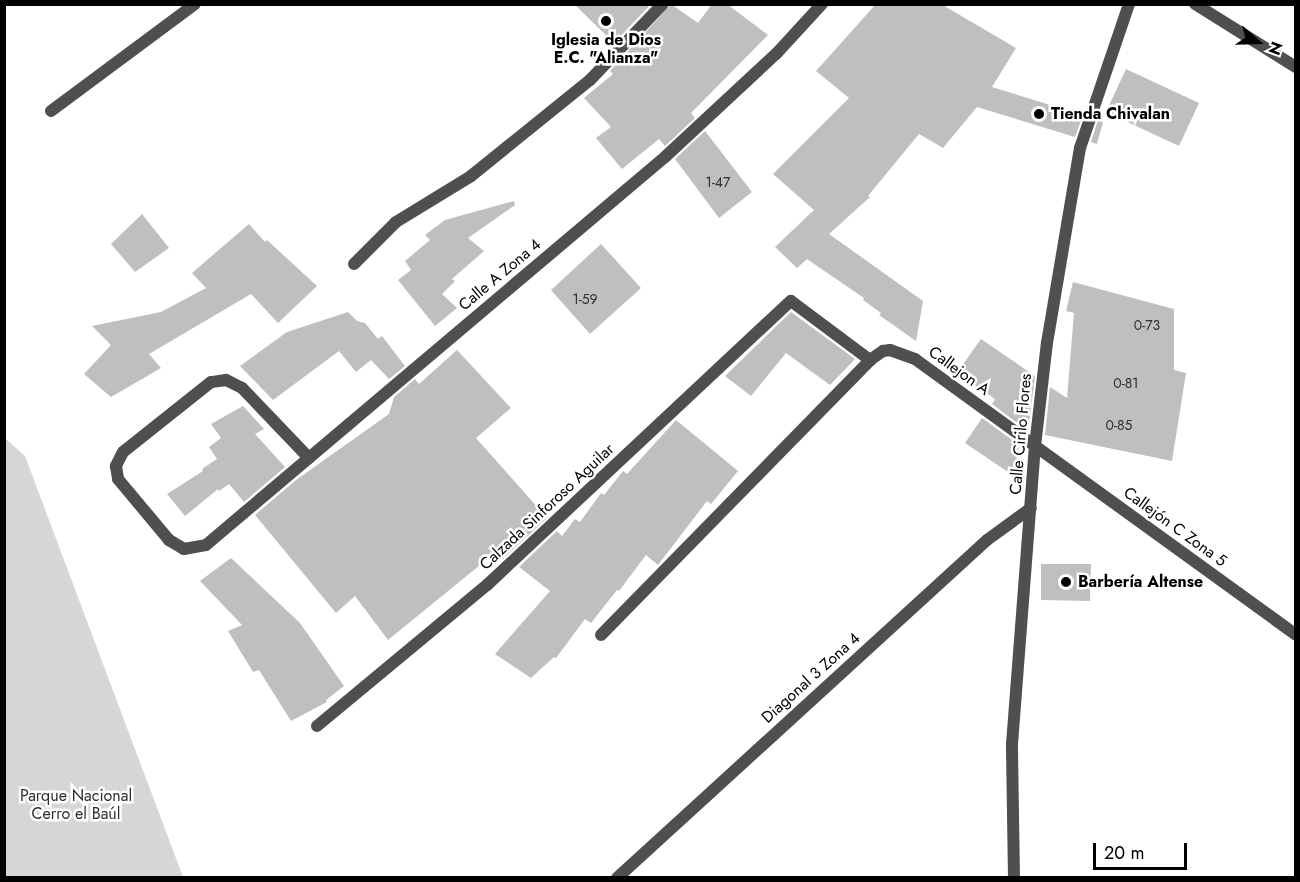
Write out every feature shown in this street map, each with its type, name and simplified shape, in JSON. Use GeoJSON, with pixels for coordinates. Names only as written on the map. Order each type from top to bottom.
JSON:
{"type":"FeatureCollection","features":[{"type":"Feature","properties":{"kind":"street"},"geometry":{"type":"LineString","coordinates":[[51,111],[195,4]]}},
{"type":"Feature","properties":{"kind":"street"},"geometry":{"type":"LineString","coordinates":[[354,264],[396,222],[471,176],[590,80],[663,4]]}},
{"type":"Feature","properties":{"kind":"street","name":"Calle A Zona 4"},"geometry":{"type":"LineString","coordinates":[[309,458],[242,388],[226,380],[211,382],[123,452],[116,466],[118,479],[169,540],[184,549],[206,545],[309,458],[665,157],[776,54],[822,4]]}},
{"type":"Feature","properties":{"kind":"street","name":"Calle Cirilo Flores"},"geometry":{"type":"LineString","coordinates":[[1014,878],[1012,744],[1035,446],[1047,343],[1080,148],[1129,4]]}},
{"type":"Feature","properties":{"kind":"street"},"geometry":{"type":"LineString","coordinates":[[1196,4],[1296,68]]}},
{"type":"Feature","properties":{"kind":"street","name":"Calzada Sinforoso Aguilar"},"geometry":{"type":"LineString","coordinates":[[317,726],[487,585],[791,301],[870,360]]}},
{"type":"Feature","properties":{"kind":"street","name":"Callejon A"},"geometry":{"type":"LineString","coordinates":[[870,360],[883,351],[890,350],[915,360],[1035,446]]}},
{"type":"Feature","properties":{"kind":"street"},"geometry":{"type":"LineString","coordinates":[[601,635],[870,360]]}},
{"type":"Feature","properties":{"kind":"street","name":"Callejón C Zona 5"},"geometry":{"type":"LineString","coordinates":[[1035,446],[1296,635]]}},
{"type":"Feature","properties":{"kind":"street","name":"Diagonal 3 Zona 4"},"geometry":{"type":"LineString","coordinates":[[616,878],[987,540],[1031,508]]}},
{"type":"Feature","properties":{"kind":"green space","name":"Parque Nacional Cerro el Baúl"},"geometry":{"type":"Polygon","coordinates":[[[5,438],[25,456],[183,877],[5,877],[5,438]]]}},
{"type":"Feature","properties":{"kind":"building","name":"Iglesia de Dios E.C. \"Alianza\""},"geometry":{"type":"Polygon","coordinates":[[[574,4],[651,4],[614,43],[574,4]]]}},
{"type":"Feature","properties":{"kind":"building"},"geometry":{"type":"Polygon","coordinates":[[[671,4],[698,23],[712,4],[727,4],[768,35],[691,113],[695,118],[665,146],[659,139],[622,169],[596,138],[611,127],[584,98],[613,74],[610,71],[671,4]]]}},
{"type":"Feature","properties":{"kind":"building"},"geometry":{"type":"Polygon","coordinates":[[[876,4],[941,4],[1016,48],[992,87],[1083,115],[1075,137],[977,107],[943,148],[919,134],[868,196],[870,197],[829,234],[923,301],[916,341],[879,315],[881,313],[863,300],[864,298],[807,259],[797,268],[775,247],[814,210],[773,174],[849,98],[816,71],[876,4]]]}},
{"type":"Feature","properties":{"kind":"building"},"geometry":{"type":"Polygon","coordinates":[[[1126,69],[1199,103],[1179,146],[1106,112],[1126,69]]]}},
{"type":"Feature","properties":{"kind":"building"},"geometry":{"type":"Polygon","coordinates":[[[1098,120],[1103,122],[1097,144],[1091,142],[1098,120]]]}},
{"type":"Feature","properties":{"kind":"building"},"geometry":{"type":"Polygon","coordinates":[[[705,131],[752,192],[719,218],[675,159],[705,131]]]}},
{"type":"Feature","properties":{"kind":"building"},"geometry":{"type":"Polygon","coordinates":[[[514,201],[515,205],[468,238],[484,251],[452,279],[455,281],[442,294],[457,308],[435,326],[398,280],[411,270],[405,261],[430,240],[425,235],[445,220],[514,201]]]}},
{"type":"Feature","properties":{"kind":"building"},"geometry":{"type":"Polygon","coordinates":[[[142,214],[169,248],[135,272],[111,244],[142,214]]]}},
{"type":"Feature","properties":{"kind":"building"},"geometry":{"type":"Polygon","coordinates":[[[249,224],[265,242],[267,240],[317,286],[278,323],[251,294],[149,354],[161,368],[111,397],[84,374],[111,345],[92,326],[161,312],[206,288],[192,273],[249,224]]]}},
{"type":"Feature","properties":{"kind":"building"},"geometry":{"type":"Polygon","coordinates":[[[601,244],[641,288],[590,334],[551,290],[601,244]]]}},
{"type":"Feature","properties":{"kind":"building"},"geometry":{"type":"Polygon","coordinates":[[[1073,282],[1174,309],[1174,370],[1186,373],[1172,461],[1045,435],[1050,387],[1067,398],[1074,313],[1066,311],[1073,282]]]}},
{"type":"Feature","properties":{"kind":"building"},"geometry":{"type":"Polygon","coordinates":[[[348,312],[357,321],[365,323],[378,339],[382,336],[405,366],[389,379],[371,360],[356,372],[339,351],[273,400],[240,366],[287,332],[348,312]]]}},
{"type":"Feature","properties":{"kind":"building"},"geometry":{"type":"Polygon","coordinates":[[[791,312],[855,359],[830,385],[786,353],[751,396],[725,376],[791,312]]]}},
{"type":"Feature","properties":{"kind":"building"},"geometry":{"type":"Polygon","coordinates":[[[981,339],[1035,376],[1028,431],[992,404],[995,399],[957,373],[981,339]]]}},
{"type":"Feature","properties":{"kind":"building"},"geometry":{"type":"Polygon","coordinates":[[[457,350],[511,408],[476,438],[547,518],[506,556],[501,558],[496,552],[388,640],[355,596],[336,613],[255,515],[296,480],[389,414],[394,397],[415,379],[419,384],[457,350]]]}},
{"type":"Feature","properties":{"kind":"building"},"geometry":{"type":"Polygon","coordinates":[[[243,406],[264,429],[255,434],[285,467],[244,502],[229,484],[219,491],[218,489],[185,516],[167,494],[203,471],[202,469],[217,459],[209,447],[221,438],[211,424],[243,406]]]}},
{"type":"Feature","properties":{"kind":"building"},"geometry":{"type":"Polygon","coordinates":[[[982,418],[1019,445],[1014,476],[965,443],[982,418]]]}},
{"type":"Feature","properties":{"kind":"building"},"geometry":{"type":"Polygon","coordinates":[[[676,420],[738,471],[711,504],[707,501],[658,565],[646,555],[591,623],[585,619],[556,658],[554,657],[531,678],[495,654],[550,591],[519,567],[557,531],[562,536],[575,519],[580,522],[601,493],[604,495],[623,471],[627,474],[676,420]]]}},
{"type":"Feature","properties":{"kind":"building"},"geometry":{"type":"Polygon","coordinates":[[[231,558],[300,623],[344,686],[326,700],[327,702],[291,721],[259,670],[253,672],[228,631],[242,625],[200,581],[231,558]]]}},
{"type":"Feature","properties":{"kind":"building","name":"Barbería Altense"},"geometry":{"type":"Polygon","coordinates":[[[1041,564],[1091,564],[1090,601],[1041,600],[1041,564]]]}},
{"type":"Feature","properties":{"kind":"place","name":"Iglesia de Dios E.C. \"Alianza\""},"geometry":{"type":"Point","coordinates":[606,21]}},
{"type":"Feature","properties":{"kind":"place","name":"Tienda Chivalan"},"geometry":{"type":"Point","coordinates":[1039,114]}},
{"type":"Feature","properties":{"kind":"place","name":"Barbería Altense"},"geometry":{"type":"Point","coordinates":[1066,582]}}]}
